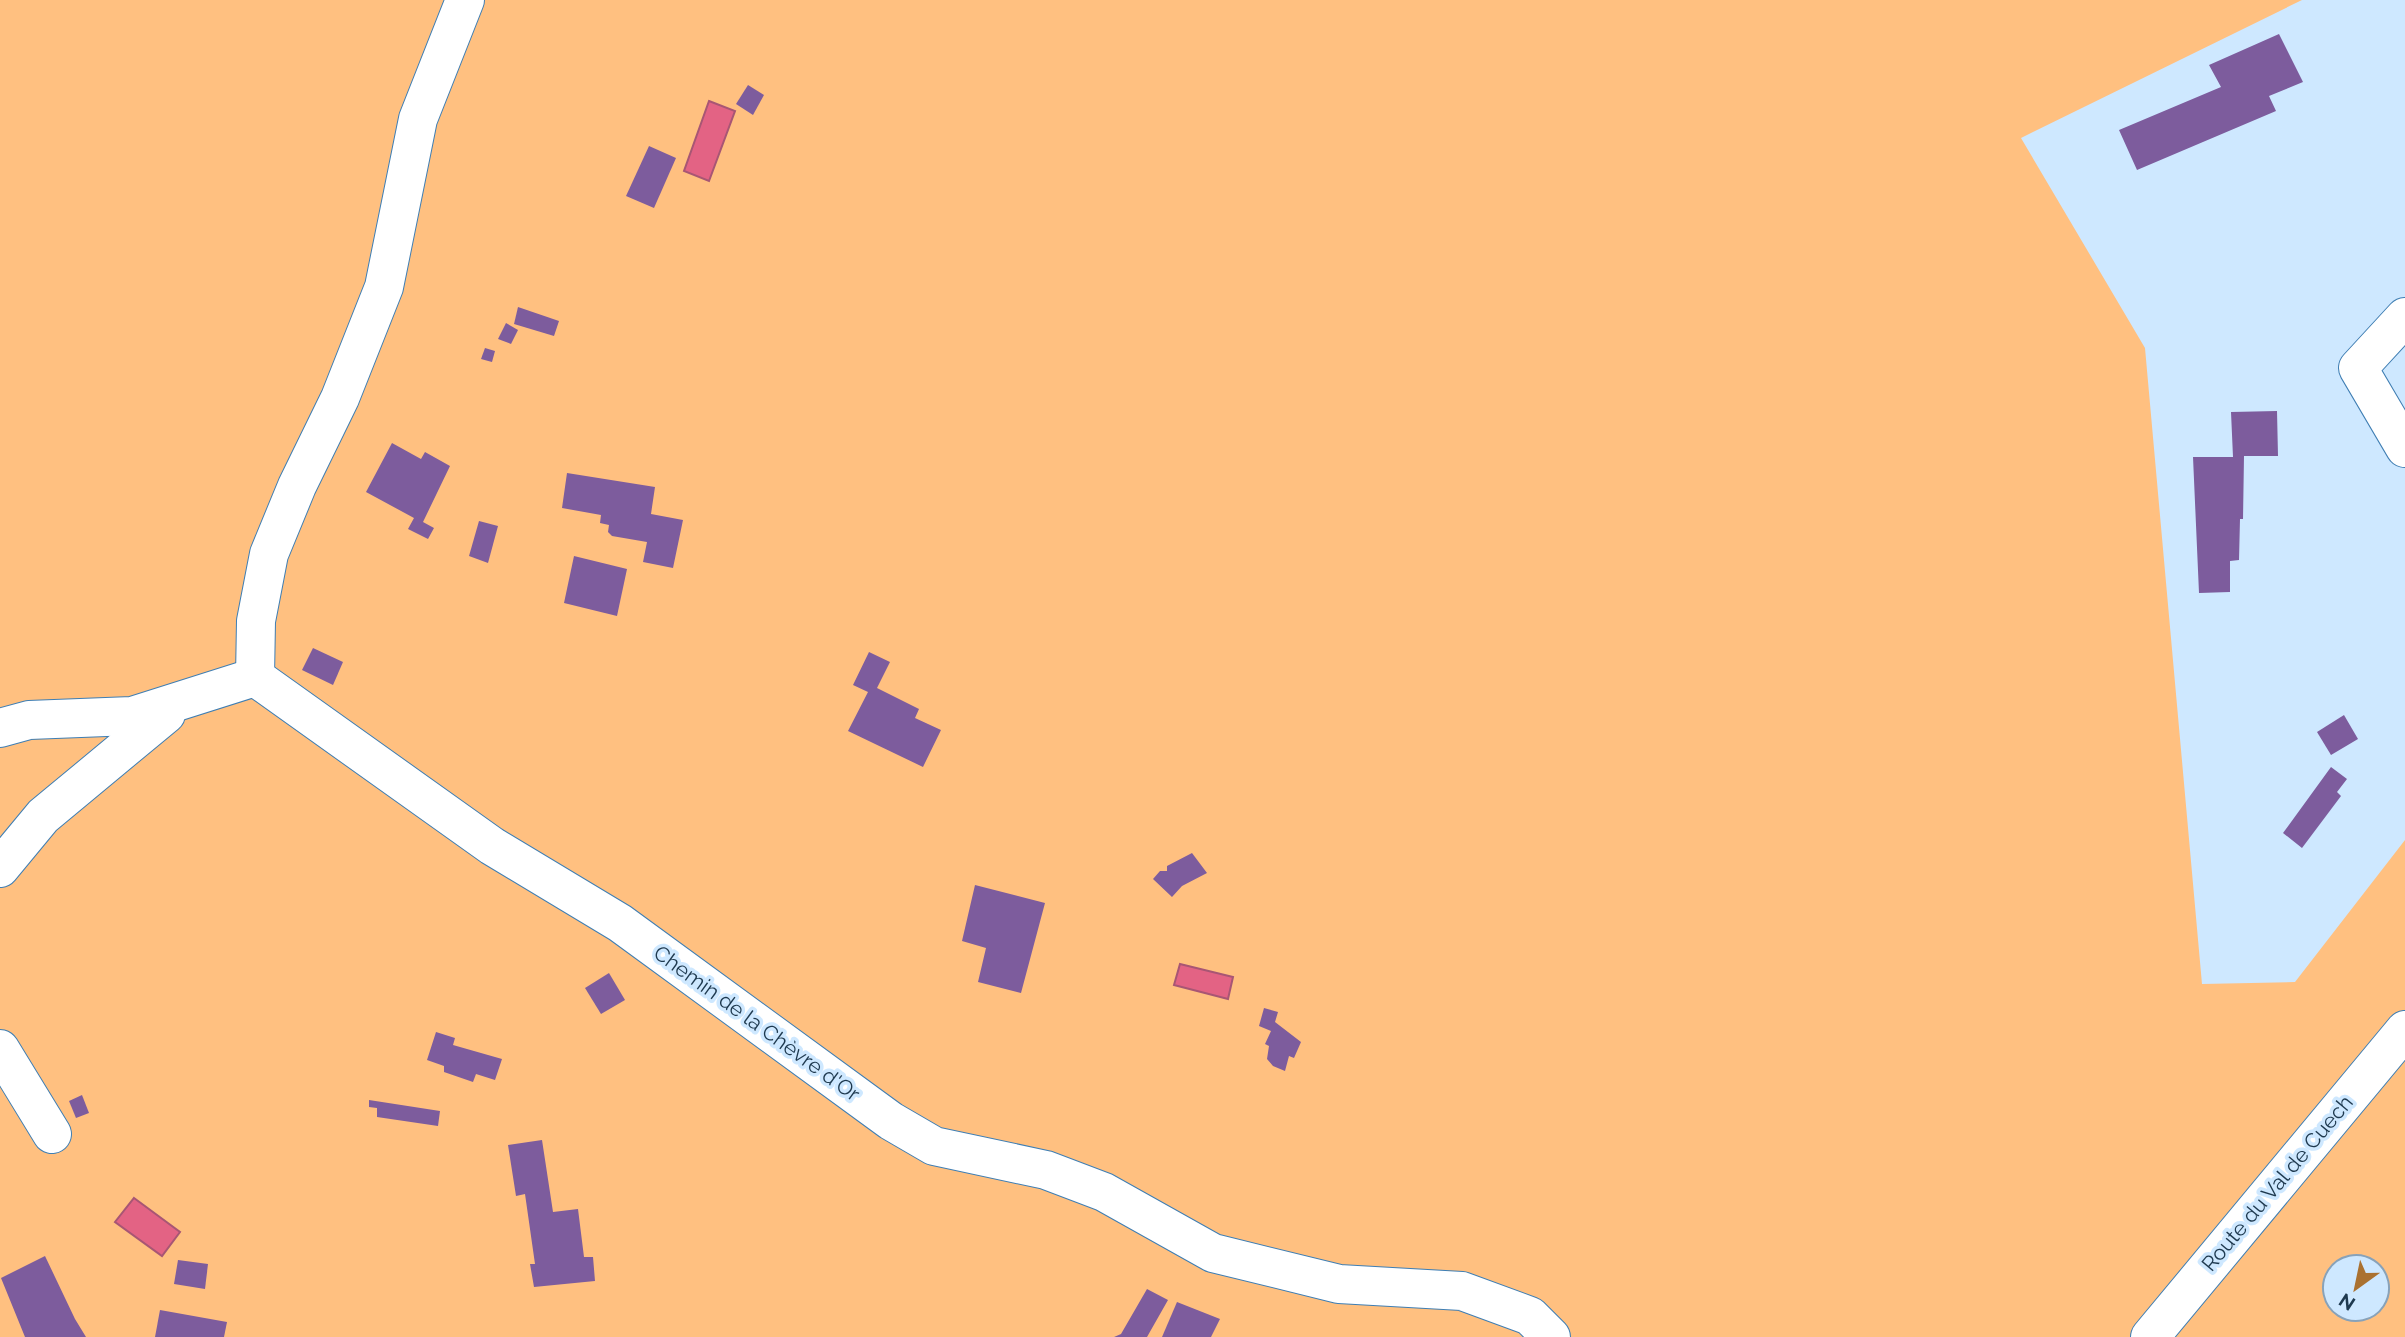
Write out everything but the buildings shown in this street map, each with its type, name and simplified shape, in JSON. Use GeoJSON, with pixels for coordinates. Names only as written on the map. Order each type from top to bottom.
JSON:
{"type":"FeatureCollection","features":[{"type":"Feature","properties":{"kind":"street"},"geometry":{"type":"LineString","coordinates":[[0,727],[29,720],[132,716],[255,677],[256,621],[269,554],[297,486],[340,398],[384,287],[418,119],[465,0]]}},
{"type":"Feature","properties":{"kind":"street"},"geometry":{"type":"LineString","coordinates":[[2405,317],[2358,368],[2405,448]]}},
{"type":"Feature","properties":{"kind":"street","name":"Chemin de la Chèvre d'Or"},"geometry":{"type":"LineString","coordinates":[[255,677],[492,846],[620,923],[880,1114],[934,1146],[1046,1170],[1104,1192],[1213,1253],[1339,1284],[1462,1291],[1530,1316],[1551,1337]]}},
{"type":"Feature","properties":{"kind":"street"},"geometry":{"type":"LineString","coordinates":[[0,868],[43,816],[166,714],[166,705]]}},
{"type":"Feature","properties":{"kind":"street","name":"Route du Val de Cuech"},"geometry":{"type":"LineString","coordinates":[[2150,1337],[2405,1030]]}},
{"type":"Feature","properties":{"kind":"street"},"geometry":{"type":"LineString","coordinates":[[0,1049],[52,1134]]}},
{"type":"Feature","properties":{"kind":"shaded area"},"geometry":{"type":"Polygon","coordinates":[[[0,0],[2302,0],[2021,138],[2145,348],[2202,984],[2295,982],[2405,840],[2405,1337],[0,1337],[0,0]]]}},
{"type":"Feature","properties":{"kind":"shaded area"},"geometry":{"type":"Polygon","coordinates":[[[709,101],[735,111],[709,181],[684,171],[709,101]]]}},
{"type":"Feature","properties":{"kind":"shaded area"},"geometry":{"type":"Polygon","coordinates":[[[1180,964],[1233,977],[1228,999],[1174,985],[1180,964]]]}},
{"type":"Feature","properties":{"kind":"shaded area"},"geometry":{"type":"Polygon","coordinates":[[[134,1198],[180,1232],[162,1256],[115,1222],[134,1198]]]}}]}
